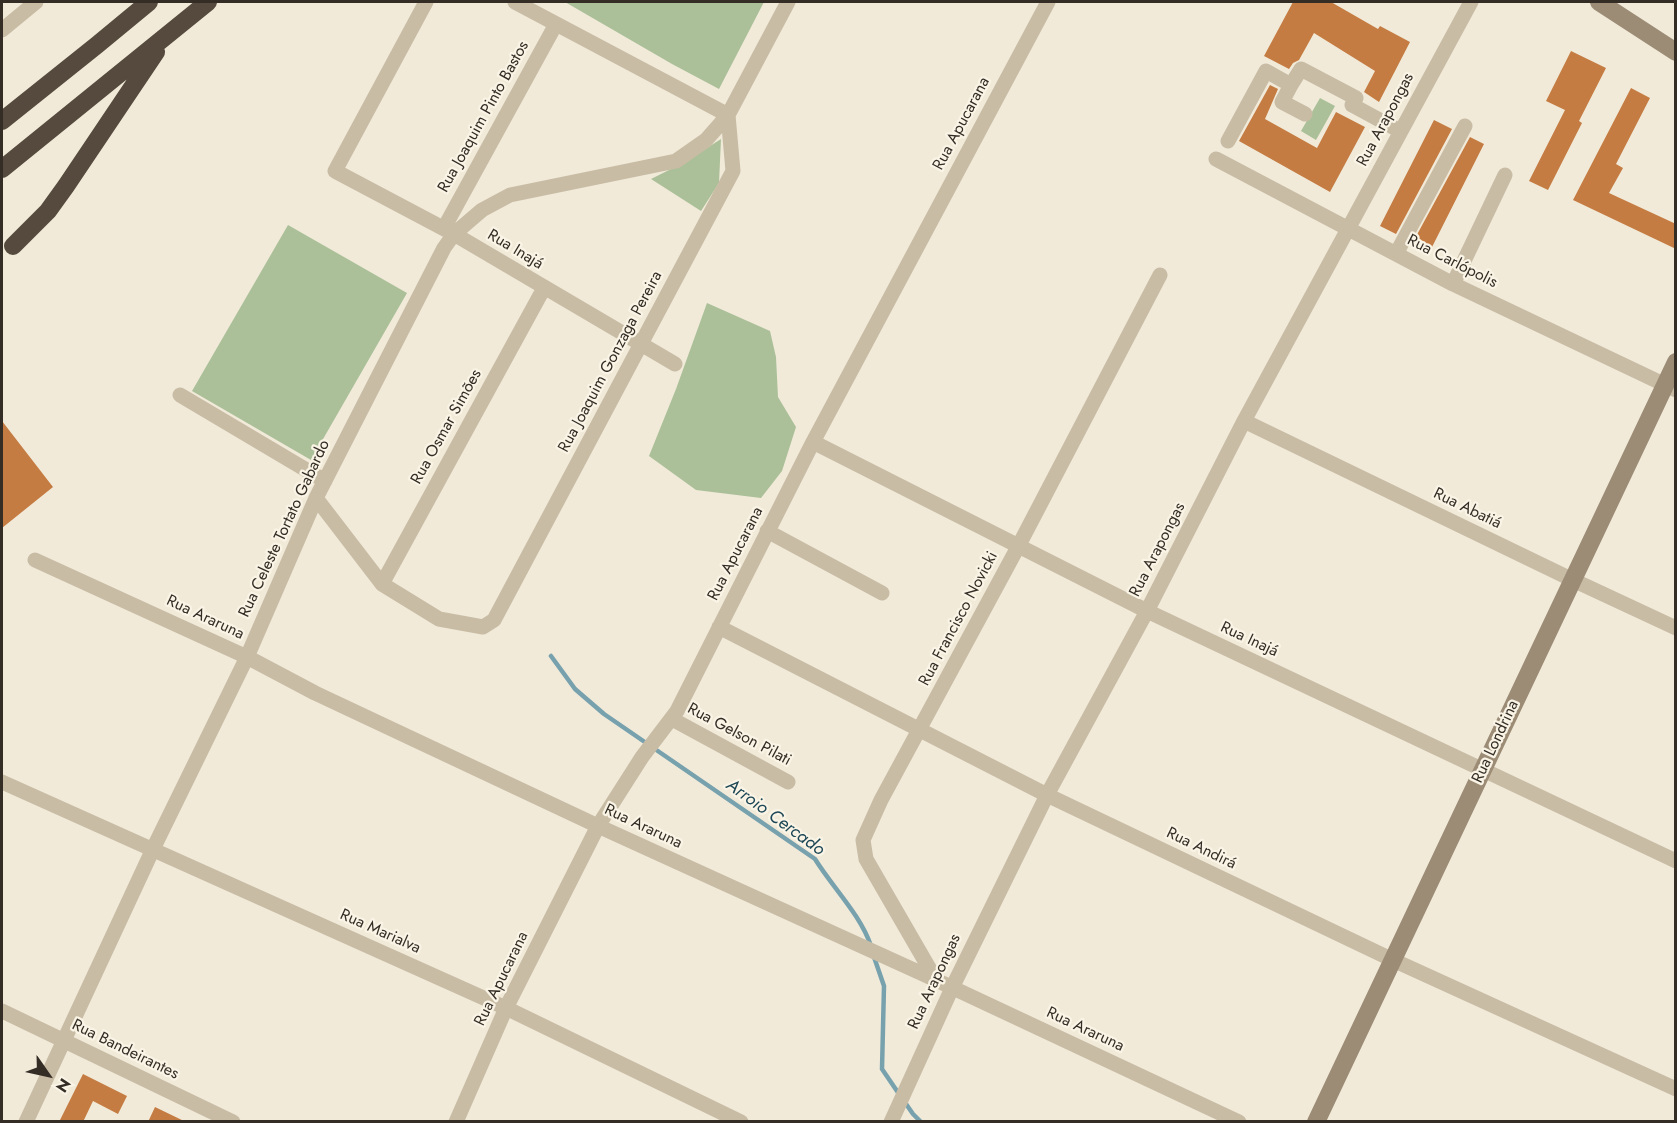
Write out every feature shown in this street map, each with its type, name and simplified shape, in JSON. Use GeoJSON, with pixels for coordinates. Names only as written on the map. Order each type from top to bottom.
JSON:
{"type":"FeatureCollection","features":[{"type":"Feature","properties":{"kind":"highway"},"geometry":{"type":"LineString","coordinates":[[2,121],[148,2]]}},
{"type":"Feature","properties":{"kind":"highway"},"geometry":{"type":"LineString","coordinates":[[2,169],[208,2]]}},
{"type":"Feature","properties":{"kind":"highway"},"geometry":{"type":"LineString","coordinates":[[7,250],[48,211],[165,38]]}},
{"type":"Feature","properties":{"kind":"street"},"geometry":{"type":"LineString","coordinates":[[2,30],[36,2]]}},
{"type":"Feature","properties":{"kind":"street","name":"Rua Inajá"},"geometry":{"type":"LineString","coordinates":[[426,2],[335,171],[449,231],[675,364]]}},
{"type":"Feature","properties":{"kind":"street"},"geometry":{"type":"LineString","coordinates":[[515,2],[728,115]]}},
{"type":"Feature","properties":{"kind":"street","name":"Rua Celeste Tortato Gabardo"},"geometry":{"type":"LineString","coordinates":[[26,1122],[153,849],[247,657],[316,498],[444,248],[449,231],[510,195],[676,161],[706,140],[728,115],[788,2]]}},
{"type":"Feature","properties":{"kind":"street","name":"Rua Apucarana"},"geometry":{"type":"LineString","coordinates":[[456,1122],[506,1008],[598,826],[642,757],[672,719],[813,442],[1048,2]]}},
{"type":"Feature","properties":{"kind":"street","name":"Rua Arapongas"},"geometry":{"type":"LineString","coordinates":[[894,1115],[952,988],[1047,795],[1147,611],[1244,421],[1471,2]]}},
{"type":"Feature","properties":{"kind":"street"},"geometry":{"type":"LineString","coordinates":[[1599,2],[1676,52]]}},
{"type":"Feature","properties":{"kind":"street","name":"Rua Joaquim Pinto Bastos"},"geometry":{"type":"LineString","coordinates":[[449,231],[556,24]]}},
{"type":"Feature","properties":{"kind":"street"},"geometry":{"type":"LineString","coordinates":[[1305,114],[1282,102],[1301,69],[1356,98],[1352,105],[1400,132]]}},
{"type":"Feature","properties":{"kind":"street"},"geometry":{"type":"LineString","coordinates":[[1228,141],[1266,71],[1291,85]]}},
{"type":"Feature","properties":{"kind":"street","name":"Rua Joaquim Gonzaga Pereira"},"geometry":{"type":"LineString","coordinates":[[382,584],[439,619],[483,627],[494,620],[733,171],[728,115]]}},
{"type":"Feature","properties":{"kind":"street"},"geometry":{"type":"LineString","coordinates":[[1396,254],[1465,126]]}},
{"type":"Feature","properties":{"kind":"street","name":"Rua Carlópolis"},"geometry":{"type":"LineString","coordinates":[[1216,159],[1453,284],[1670,387]]}},
{"type":"Feature","properties":{"kind":"street"},"geometry":{"type":"LineString","coordinates":[[1453,284],[1505,176]]}},
{"type":"Feature","properties":{"kind":"street","name":"Rua Francisco Novicki"},"geometry":{"type":"LineString","coordinates":[[936,980],[866,859],[863,840],[881,800],[1019,545],[1160,275]]}},
{"type":"Feature","properties":{"kind":"street","name":"Rua Osmar Simões"},"geometry":{"type":"LineString","coordinates":[[382,584],[544,288]]}},
{"type":"Feature","properties":{"kind":"street","name":"Rua Londrina"},"geometry":{"type":"LineString","coordinates":[[1317,1122],[1573,580],[1670,387],[1676,362]]}},
{"type":"Feature","properties":{"kind":"street"},"geometry":{"type":"LineString","coordinates":[[180,395],[325,481]]}},
{"type":"Feature","properties":{"kind":"street","name":"Rua Abatiá"},"geometry":{"type":"LineString","coordinates":[[1244,421],[1676,628]]}},
{"type":"Feature","properties":{"kind":"street","name":"Rua Inajá"},"geometry":{"type":"LineString","coordinates":[[813,442],[1147,611],[1676,861]]}},
{"type":"Feature","properties":{"kind":"street"},"geometry":{"type":"LineString","coordinates":[[316,498],[382,584]]}},
{"type":"Feature","properties":{"kind":"street"},"geometry":{"type":"LineString","coordinates":[[767,531],[882,593]]}},
{"type":"Feature","properties":{"kind":"street","name":"Rua Araruna"},"geometry":{"type":"LineString","coordinates":[[35,560],[247,657],[315,693],[598,826],[936,980],[1239,1122]]}},
{"type":"Feature","properties":{"kind":"street","name":"Rua Andirá"},"geometry":{"type":"LineString","coordinates":[[718,627],[1047,795],[1393,960],[1676,1089]]}},
{"type":"Feature","properties":{"kind":"street","name":"Rua Gelson Pilati"},"geometry":{"type":"LineString","coordinates":[[672,719],[788,782]]}},
{"type":"Feature","properties":{"kind":"street","name":"Rua Marialva"},"geometry":{"type":"LineString","coordinates":[[2,782],[506,1008],[741,1122]]}},
{"type":"Feature","properties":{"kind":"street","name":"Rua Bandeirantes"},"geometry":{"type":"LineString","coordinates":[[2,1011],[233,1122]]}},
{"type":"Feature","properties":{"kind":"green space"},"geometry":{"type":"Polygon","coordinates":[[[565,2],[764,2],[719,89],[565,2]]]}},
{"type":"Feature","properties":{"kind":"green space"},"geometry":{"type":"Polygon","coordinates":[[[1320,98],[1335,106],[1316,140],[1301,131],[1320,98]]]}},
{"type":"Feature","properties":{"kind":"green space"},"geometry":{"type":"Polygon","coordinates":[[[721,139],[719,183],[701,211],[651,179],[685,162],[721,139]]]}},
{"type":"Feature","properties":{"kind":"green space"},"geometry":{"type":"Polygon","coordinates":[[[288,225],[407,293],[311,460],[192,391],[288,225]]]}},
{"type":"Feature","properties":{"kind":"green space"},"geometry":{"type":"Polygon","coordinates":[[[707,303],[770,331],[776,357],[778,397],[796,427],[782,471],[761,498],[696,490],[649,456],[707,303]]]}},
{"type":"Feature","properties":{"kind":"building"},"geometry":{"type":"Polygon","coordinates":[[[1293,2],[1331,2],[1378,29],[1380,26],[1410,42],[1379,102],[1364,92],[1375,71],[1314,33],[1299,60],[1289,69],[1264,56],[1293,2]]]}},
{"type":"Feature","properties":{"kind":"building"},"geometry":{"type":"Polygon","coordinates":[[[1571,51],[1606,68],[1579,121],[1582,123],[1548,190],[1529,181],[1565,110],[1546,101],[1571,51]]]}},
{"type":"Feature","properties":{"kind":"building"},"geometry":{"type":"Polygon","coordinates":[[[1270,85],[1278,89],[1265,119],[1317,148],[1336,112],[1365,127],[1330,192],[1239,141],[1270,85]]]}},
{"type":"Feature","properties":{"kind":"building"},"geometry":{"type":"Polygon","coordinates":[[[1631,88],[1650,98],[1616,164],[1623,168],[1609,193],[1676,224],[1676,249],[1573,200],[1631,88]]]}},
{"type":"Feature","properties":{"kind":"building"},"geometry":{"type":"Polygon","coordinates":[[[1434,120],[1452,129],[1396,234],[1380,226],[1434,120]]]}},
{"type":"Feature","properties":{"kind":"building"},"geometry":{"type":"Polygon","coordinates":[[[1470,137],[1484,144],[1430,251],[1413,242],[1470,137]]]}},
{"type":"Feature","properties":{"kind":"building"},"geometry":{"type":"Polygon","coordinates":[[[2,421],[53,487],[2,528],[2,421]]]}},
{"type":"Feature","properties":{"kind":"building"},"geometry":{"type":"Polygon","coordinates":[[[83,1074],[127,1096],[118,1114],[93,1101],[83,1122],[59,1122],[83,1074]]]}},
{"type":"Feature","properties":{"kind":"building"},"geometry":{"type":"Polygon","coordinates":[[[155,1107],[186,1122],[148,1122],[155,1107]]]}},
{"type":"Feature","properties":{"kind":"waterway","name":"Arroio Cercado"},"geometry":{"type":"LineString","coordinates":[[551,656],[575,689],[604,714],[815,859],[853,912],[871,946]]}},
{"type":"Feature","properties":{"kind":"waterway","name":"Arroio Cercado"},"geometry":{"type":"LineString","coordinates":[[874,957],[884,986],[882,1069],[899,1094]]}},
{"type":"Feature","properties":{"kind":"waterway","name":"Arroio Cercado"},"geometry":{"type":"LineString","coordinates":[[904,1101],[921,1122]]}}]}
